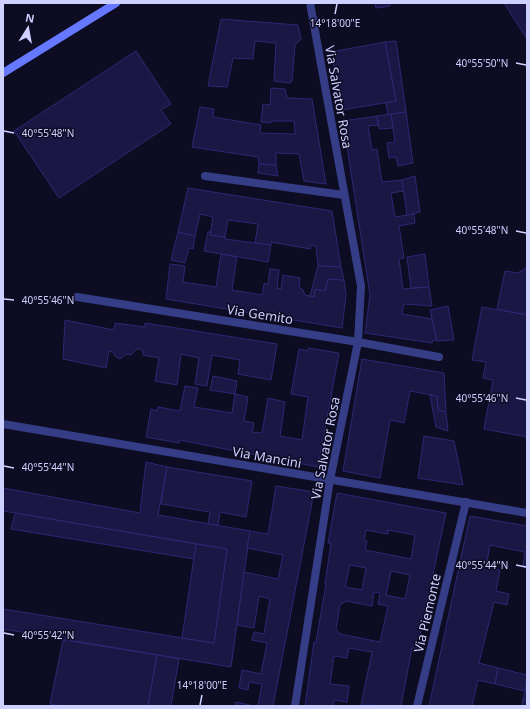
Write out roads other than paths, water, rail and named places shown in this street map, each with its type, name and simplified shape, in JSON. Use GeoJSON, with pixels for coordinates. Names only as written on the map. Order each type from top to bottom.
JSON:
{"type":"FeatureCollection","features":[{"type":"Feature","properties":{"kind":"main road"},"geometry":{"type":"LineString","coordinates":[[5,70],[116,3]]}},
{"type":"Feature","properties":{"kind":"street","name":"Via Salvator Rosa"},"geometry":{"type":"LineString","coordinates":[[295,706],[330,480],[358,342],[361,286],[310,3]]}},
{"type":"Feature","properties":{"kind":"street"},"geometry":{"type":"LineString","coordinates":[[205,176],[344,195]]}},
{"type":"Feature","properties":{"kind":"street","name":"Via Gemito"},"geometry":{"type":"LineString","coordinates":[[77,297],[358,342],[439,357]]}},
{"type":"Feature","properties":{"kind":"street","name":"Via Mancini"},"geometry":{"type":"LineString","coordinates":[[3,424],[527,513]]}},
{"type":"Feature","properties":{"kind":"street","name":"Via Piemonte"},"geometry":{"type":"LineString","coordinates":[[418,706],[466,502]]}}]}
